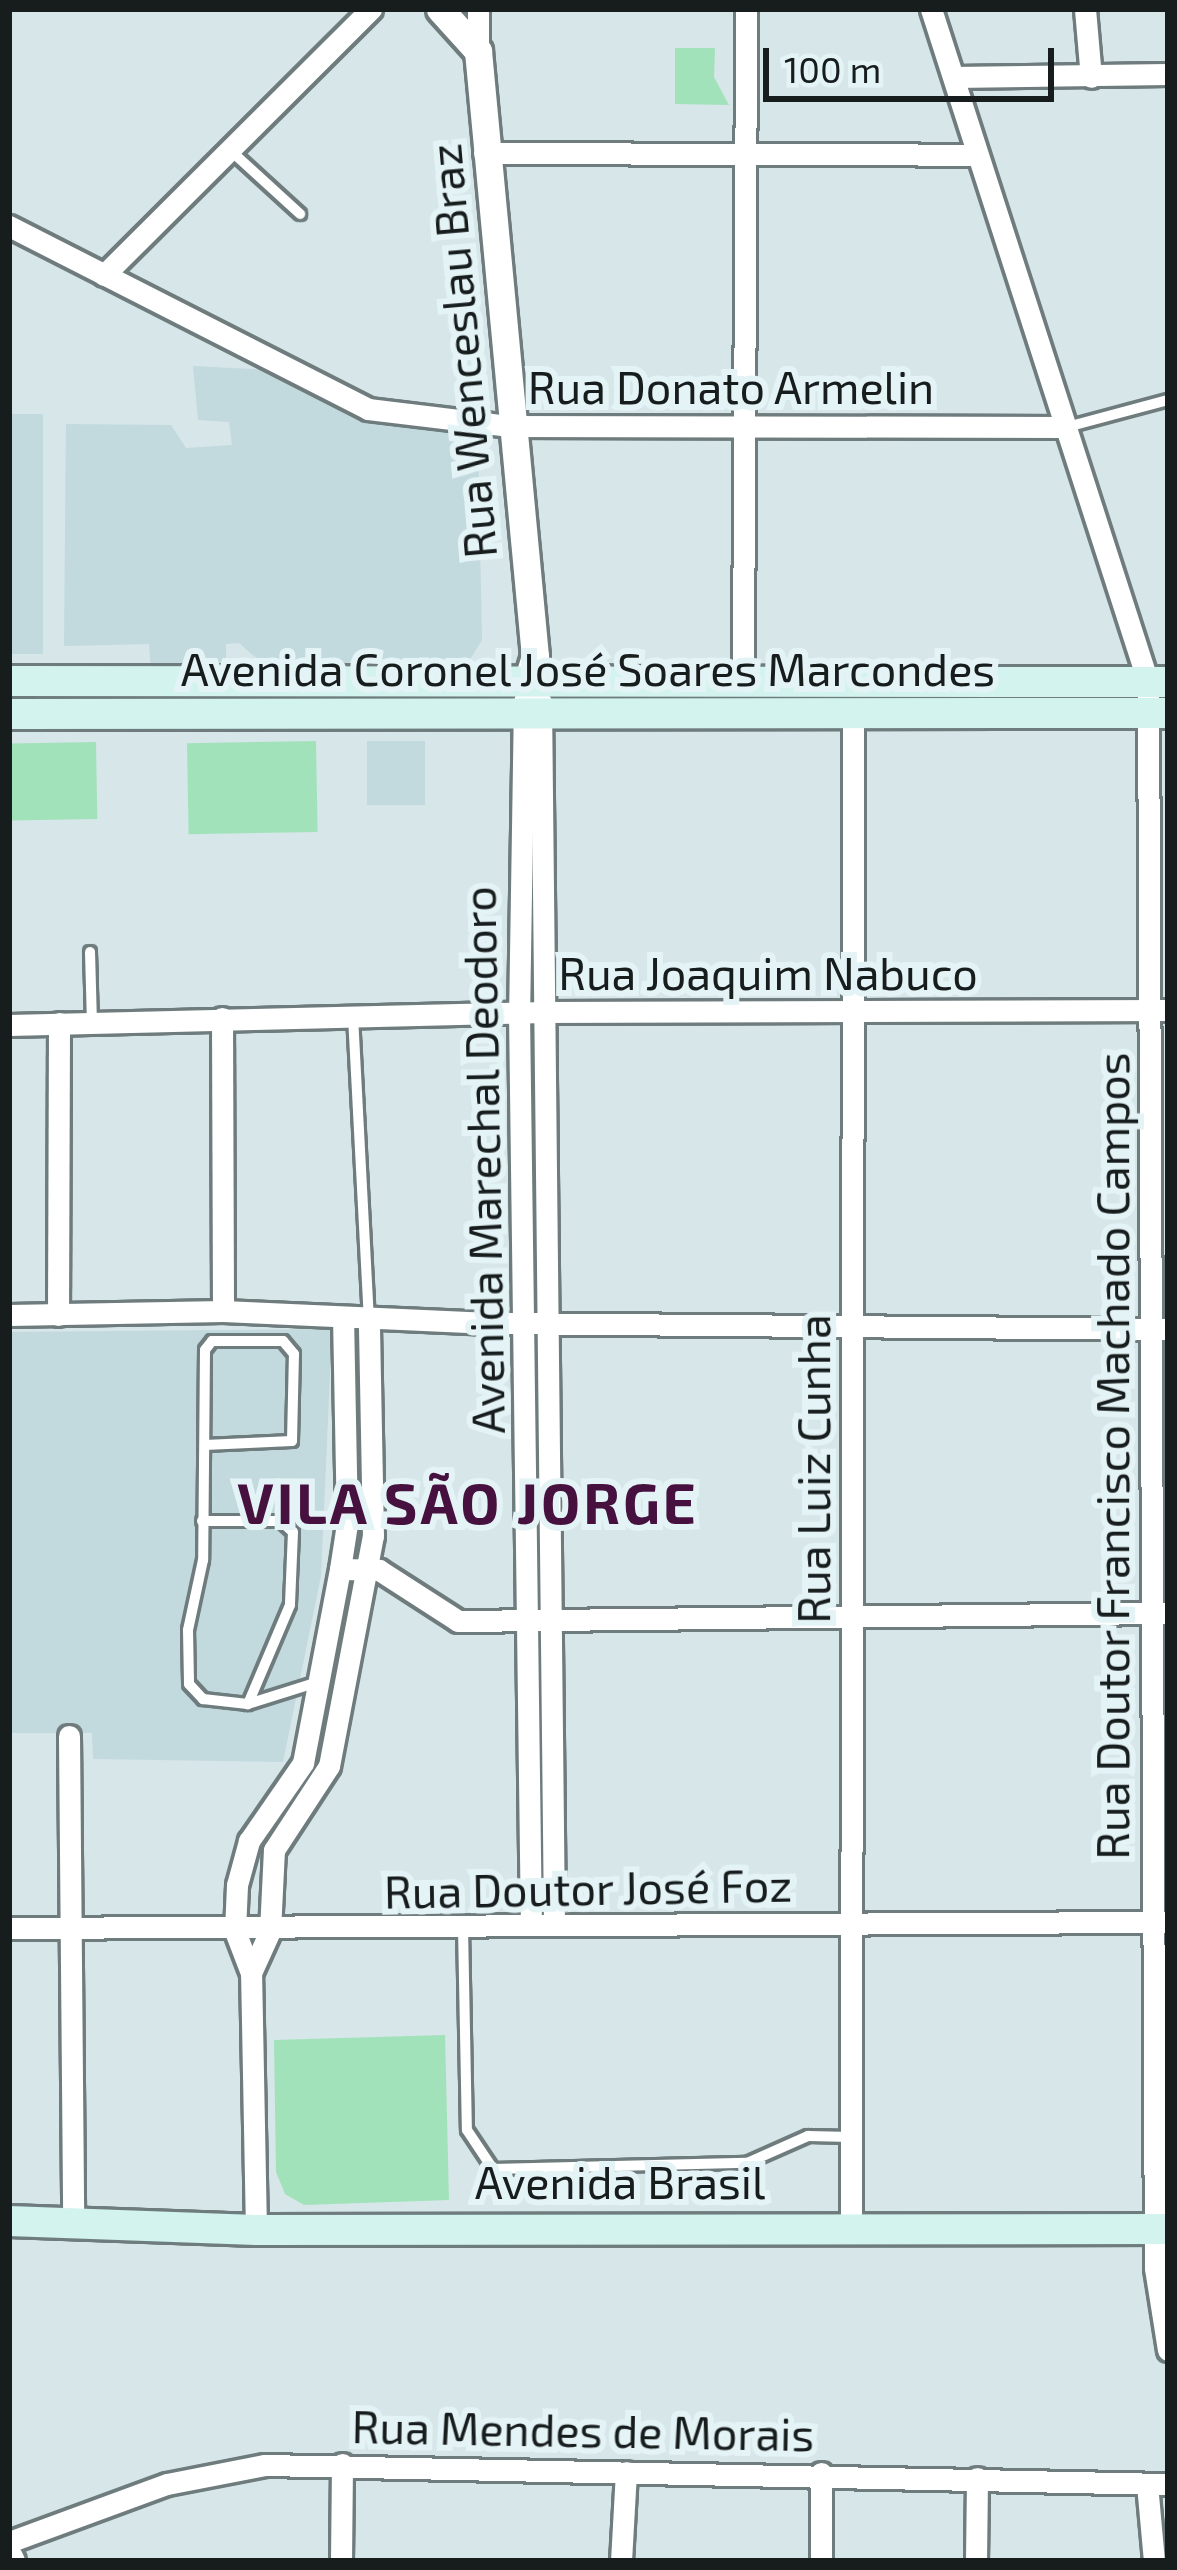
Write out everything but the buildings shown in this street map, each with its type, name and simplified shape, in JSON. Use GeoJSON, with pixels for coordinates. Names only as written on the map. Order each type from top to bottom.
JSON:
{"type":"FeatureCollection","features":[{"type":"Feature","properties":{"kind":"main road","name":"Avenida Coronel José Soares Marcondes"},"geometry":{"type":"LineString","coordinates":[[9,681],[241,683],[533,698],[866,702],[1158,698]]}},
{"type":"Feature","properties":{"kind":"main road","name":"Avenida Coronel José Soares Marcondes"},"geometry":{"type":"LineString","coordinates":[[9,714],[241,715],[742,683],[866,702]]}},
{"type":"Feature","properties":{"kind":"main road"},"geometry":{"type":"LineString","coordinates":[[9,2222],[73,2225]]}},
{"type":"Feature","properties":{"kind":"main road","name":"Avenida Brasil"},"geometry":{"type":"LineString","coordinates":[[73,2225],[256,2230],[1161,2229]]}},
{"type":"Feature","properties":{"kind":"main road"},"geometry":{"type":"LineString","coordinates":[[9,2236],[73,2225]]}},
{"type":"Feature","properties":{"kind":"street"},"geometry":{"type":"LineString","coordinates":[[104,275],[371,9]]}},
{"type":"Feature","properties":{"kind":"street"},"geometry":{"type":"LineString","coordinates":[[440,9],[478,51]]}},
{"type":"Feature","properties":{"kind":"street","name":"Rua Wenceslau Braz"},"geometry":{"type":"LineString","coordinates":[[478,9],[484,153],[508,426],[535,656],[533,698]]}},
{"type":"Feature","properties":{"kind":"street"},"geometry":{"type":"LineString","coordinates":[[742,683],[746,9]]}},
{"type":"Feature","properties":{"kind":"street","name":"Rua Doutor Francisco Machado Campos"},"geometry":{"type":"LineString","coordinates":[[931,9],[1158,698],[1161,2229],[1168,2350]]}},
{"type":"Feature","properties":{"kind":"street"},"geometry":{"type":"LineString","coordinates":[[1085,9],[1091,76]]}},
{"type":"Feature","properties":{"kind":"street"},"geometry":{"type":"LineString","coordinates":[[954,77],[1168,74]]}},
{"type":"Feature","properties":{"kind":"street"},"geometry":{"type":"LineString","coordinates":[[484,153],[976,155]]}},
{"type":"Feature","properties":{"kind":"street","name":"Rua Donato Armelin"},"geometry":{"type":"LineString","coordinates":[[9,226],[368,410],[508,426],[1067,427]]}},
{"type":"Feature","properties":{"kind":"street","name":"Avenida Marechal Deodoro"},"geometry":{"type":"LineString","coordinates":[[533,698],[547,1321],[539,1618],[543,1925]]}},
{"type":"Feature","properties":{"kind":"street","name":"Avenida Marechal Deodoro"},"geometry":{"type":"LineString","coordinates":[[533,698],[519,1013],[523,1322],[539,1618]]}},
{"type":"Feature","properties":{"kind":"street","name":"Rua Luiz Cunha"},"geometry":{"type":"LineString","coordinates":[[850,2226],[852,1013],[866,702]]}},
{"type":"Feature","properties":{"kind":"street","name":"Rua Joaquim Nabuco"},"geometry":{"type":"LineString","coordinates":[[9,1025],[543,1012],[1159,1010]]}},
{"type":"Feature","properties":{"kind":"street"},"geometry":{"type":"LineString","coordinates":[[223,1018],[223,1311]]}},
{"type":"Feature","properties":{"kind":"street"},"geometry":{"type":"LineString","coordinates":[[58,1315],[59,1023]]}},
{"type":"Feature","properties":{"kind":"street"},"geometry":{"type":"LineString","coordinates":[[9,1315],[223,1311],[523,1322],[1159,1329]]}},
{"type":"Feature","properties":{"kind":"street"},"geometry":{"type":"LineString","coordinates":[[256,2230],[251,1973],[235,1931],[249,1841],[303,1763],[340,1568],[347,1524],[343,1318]]}},
{"type":"Feature","properties":{"kind":"street"},"geometry":{"type":"LineString","coordinates":[[251,1973],[270,1931],[274,1850],[329,1766],[373,1536],[369,1319]]}},
{"type":"Feature","properties":{"kind":"street"},"geometry":{"type":"LineString","coordinates":[[340,1568],[366,1567],[458,1621],[1159,1613]]}},
{"type":"Feature","properties":{"kind":"street"},"geometry":{"type":"LineString","coordinates":[[69,1736],[73,2225]]}},
{"type":"Feature","properties":{"kind":"street","name":"Rua Doutor José Foz"},"geometry":{"type":"LineString","coordinates":[[9,1928],[270,1931],[1161,1922]]}},
{"type":"Feature","properties":{"kind":"street"},"geometry":{"type":"LineString","coordinates":[[341,2561],[342,2464]]}},
{"type":"Feature","properties":{"kind":"street","name":"Rua Mendes de Morais"},"geometry":{"type":"LineString","coordinates":[[9,2542],[167,2484],[265,2465],[821,2473],[1158,2484]]}},
{"type":"Feature","properties":{"kind":"street"},"geometry":{"type":"LineString","coordinates":[[621,2561],[626,2472]]}},
{"type":"Feature","properties":{"kind":"street"},"geometry":{"type":"LineString","coordinates":[[821,2473],[821,2561]]}},
{"type":"Feature","properties":{"kind":"street"},"geometry":{"type":"LineString","coordinates":[[976,2478],[976,2561]]}},
{"type":"Feature","properties":{"kind":"street"},"geometry":{"type":"LineString","coordinates":[[1154,2561],[1158,2484]]}},
{"type":"Feature","properties":{"kind":"lane"},"geometry":{"type":"LineString","coordinates":[[230,150],[299,214]]}},
{"type":"Feature","properties":{"kind":"lane"},"geometry":{"type":"LineString","coordinates":[[1067,427],[1168,400]]}},
{"type":"Feature","properties":{"kind":"lane"},"geometry":{"type":"LineString","coordinates":[[178,682],[178,715]]}},
{"type":"Feature","properties":{"kind":"lane"},"geometry":{"type":"LineString","coordinates":[[241,683],[241,715]]}},
{"type":"Feature","properties":{"kind":"lane"},"geometry":{"type":"LineString","coordinates":[[90,952],[92,1022]]}},
{"type":"Feature","properties":{"kind":"lane"},"geometry":{"type":"LineString","coordinates":[[353,1016],[369,1319]]}},
{"type":"Feature","properties":{"kind":"lane"},"geometry":{"type":"LineString","coordinates":[[205,1445],[292,1441],[294,1354],[283,1341],[206,1345],[202,1521],[189,1684],[203,1699],[248,1705],[315,1683]]}},
{"type":"Feature","properties":{"kind":"lane"},"geometry":{"type":"LineString","coordinates":[[202,1521],[281,1522],[293,1532],[290,1605],[248,1705]]}},
{"type":"Feature","properties":{"kind":"lane"},"geometry":{"type":"LineString","coordinates":[[463,1927],[467,2130],[493,2169],[747,2163],[808,2136],[851,2137]]}},
{"type":"Feature","properties":{"kind":"shaded area"},"geometry":{"type":"Polygon","coordinates":[[[193,366],[271,370],[343,412],[478,439],[482,640],[464,669],[374,668],[374,649],[360,650],[346,666],[268,668],[239,643],[226,644],[226,666],[151,669],[149,644],[64,646],[66,424],[171,425],[186,448],[232,445],[229,422],[198,420],[193,366]]]}},
{"type":"Feature","properties":{"kind":"shaded area"},"geometry":{"type":"Polygon","coordinates":[[[9,414],[43,414],[43,654],[9,654],[9,414]]]}},
{"type":"Feature","properties":{"kind":"shaded area"},"geometry":{"type":"Polygon","coordinates":[[[367,741],[425,741],[425,805],[367,805],[367,741]]]}},
{"type":"Feature","properties":{"kind":"shaded area"},"geometry":{"type":"Polygon","coordinates":[[[332,1329],[321,1576],[283,1762],[93,1759],[92,1733],[9,1733],[9,1332],[332,1329]]]}},
{"type":"Feature","properties":{"kind":"green space"},"geometry":{"type":"Polygon","coordinates":[[[675,48],[715,48],[714,77],[729,105],[675,104],[675,48]]]}},
{"type":"Feature","properties":{"kind":"green space"},"geometry":{"type":"Polygon","coordinates":[[[316,741],[318,832],[189,834],[187,743],[316,741]]]}},
{"type":"Feature","properties":{"kind":"green space"},"geometry":{"type":"Polygon","coordinates":[[[96,742],[97,819],[10,821],[9,744],[96,742]]]}},
{"type":"Feature","properties":{"kind":"green space"},"geometry":{"type":"Polygon","coordinates":[[[445,2035],[449,2200],[304,2205],[285,2194],[276,2172],[274,2040],[445,2035]]]}},
{"type":"Feature","properties":{"kind":"district","name":"VILA SÃO JORGE"},"geometry":{"type":"Point","coordinates":[468,1502]}}]}
